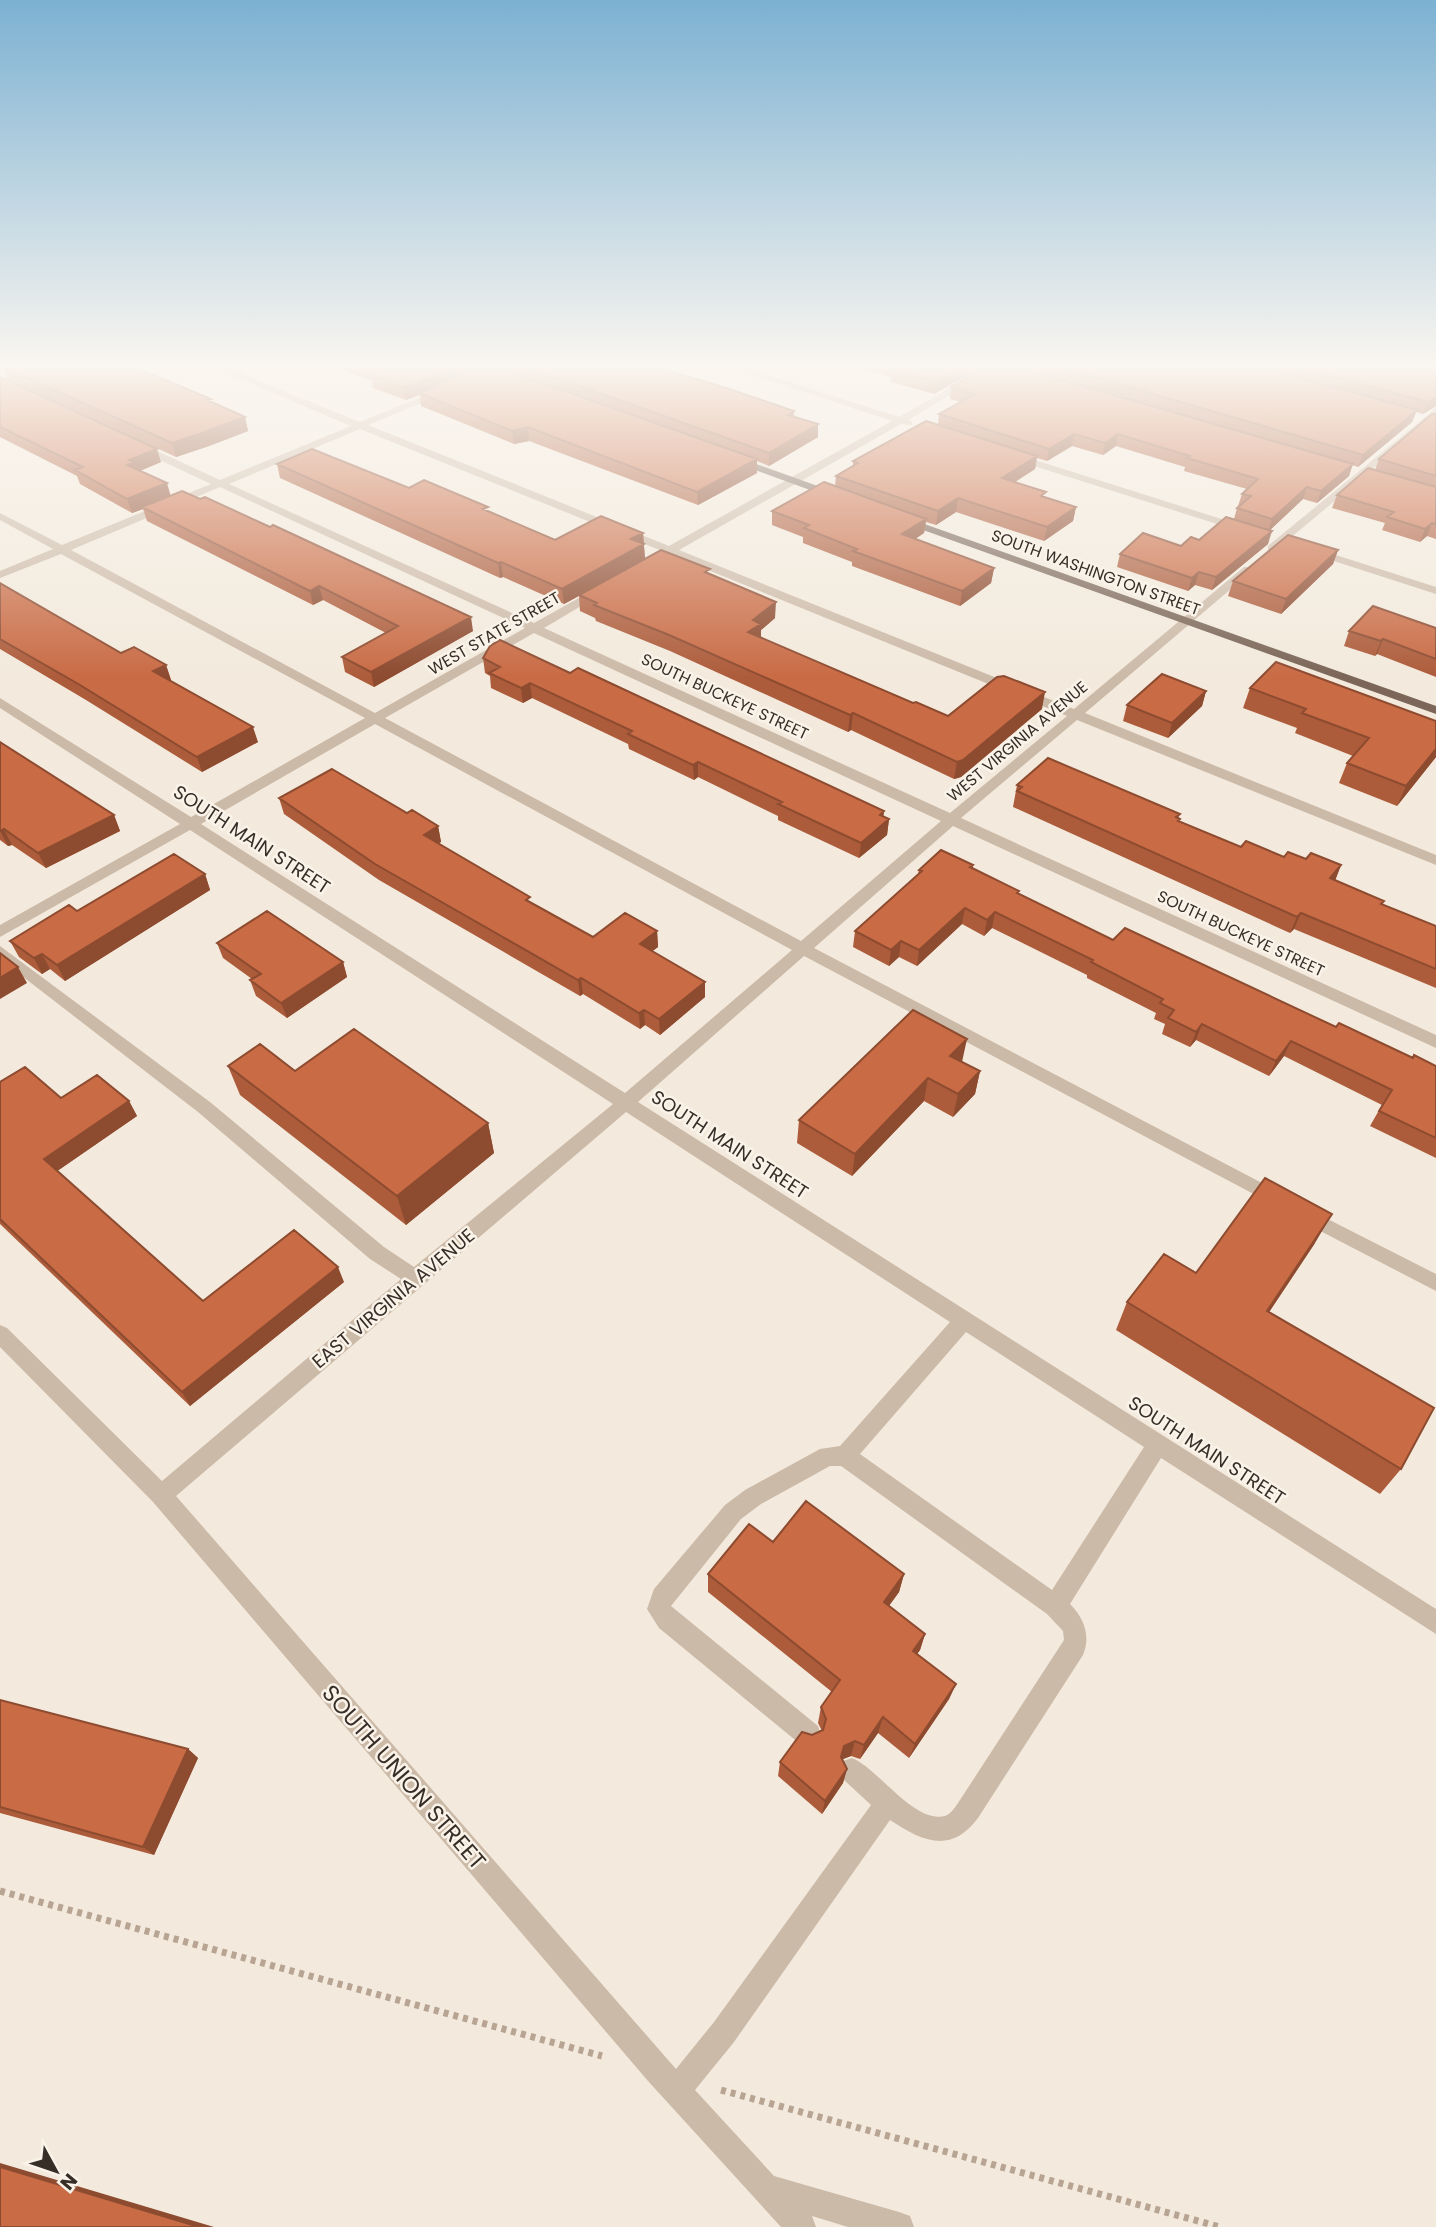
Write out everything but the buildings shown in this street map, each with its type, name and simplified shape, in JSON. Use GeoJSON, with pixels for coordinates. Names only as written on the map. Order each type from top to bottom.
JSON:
{"type":"FeatureCollection","features":[{"type":"Feature","properties":{"kind":"main road"},"geometry":{"type":"LineString","coordinates":[[760,469],[848,500]]}},
{"type":"Feature","properties":{"kind":"main road","name":"SOUTH WASHINGTON STREET"},"geometry":{"type":"LineString","coordinates":[[887,514],[1436,710]]}},
{"type":"Feature","properties":{"kind":"street","name":"SOUTH BUCKEYE STREET"},"geometry":{"type":"LineString","coordinates":[[189,469],[1436,1042]]}},
{"type":"Feature","properties":{"kind":"street"},"geometry":{"type":"LineString","coordinates":[[0,575],[257,469]]}},
{"type":"Feature","properties":{"kind":"street"},"geometry":{"type":"LineString","coordinates":[[464,469],[666,554],[1076,714],[1436,860]]}},
{"type":"Feature","properties":{"kind":"street"},"geometry":{"type":"LineString","coordinates":[[666,554],[819,469]]}},
{"type":"Feature","properties":{"kind":"street"},"geometry":{"type":"LineString","coordinates":[[1052,469],[1254,533]]}},
{"type":"Feature","properties":{"kind":"street","name":"WEST VIRGINIA AVENUE"},"geometry":{"type":"LineString","coordinates":[[626,1102],[952,819],[1366,469]]}},
{"type":"Feature","properties":{"kind":"street"},"geometry":{"type":"LineString","coordinates":[[0,516],[803,949],[1436,1283]]}},
{"type":"Feature","properties":{"kind":"street"},"geometry":{"type":"LineString","coordinates":[[1307,550],[1436,591]]}},
{"type":"Feature","properties":{"kind":"street","name":"WEST STATE STREET"},"geometry":{"type":"LineString","coordinates":[[0,932],[614,582]]}},
{"type":"Feature","properties":{"kind":"street","name":"SOUTH MAIN STREET"},"geometry":{"type":"LineString","coordinates":[[0,702],[1436,1622]]}},
{"type":"Feature","properties":{"kind":"street"},"geometry":{"type":"LineString","coordinates":[[0,951],[204,1107],[377,1253],[415,1278]]}},
{"type":"Feature","properties":{"kind":"street","name":"EAST VIRGINIA AVENUE"},"geometry":{"type":"LineString","coordinates":[[161,1494],[626,1102]]}},
{"type":"Feature","properties":{"kind":"street"},"geometry":{"type":"LineString","coordinates":[[845,1456],[964,1320]]}},
{"type":"Feature","properties":{"kind":"street","name":"SOUTH UNION STREET"},"geometry":{"type":"LineString","coordinates":[[0,1334],[161,1494],[676,2091],[801,2227]]}},
{"type":"Feature","properties":{"kind":"street"},"geometry":{"type":"LineString","coordinates":[[1055,1606],[1158,1444]]}},
{"type":"Feature","properties":{"kind":"street"},"geometry":{"type":"LineString","coordinates":[[809,1735],[667,1620],[659,1609],[662,1597],[733,1512],[753,1497],[828,1456],[845,1456],[1055,1606],[1072,1621],[1077,1634],[1075,1647],[955,1825],[939,1830],[923,1828],[852,1770]]}},
{"type":"Feature","properties":{"kind":"street"},"geometry":{"type":"LineString","coordinates":[[676,2091],[724,2032],[888,1802]]}},
{"type":"Feature","properties":{"kind":"street"},"geometry":{"type":"LineString","coordinates":[[762,2187],[899,2227]]}}]}
